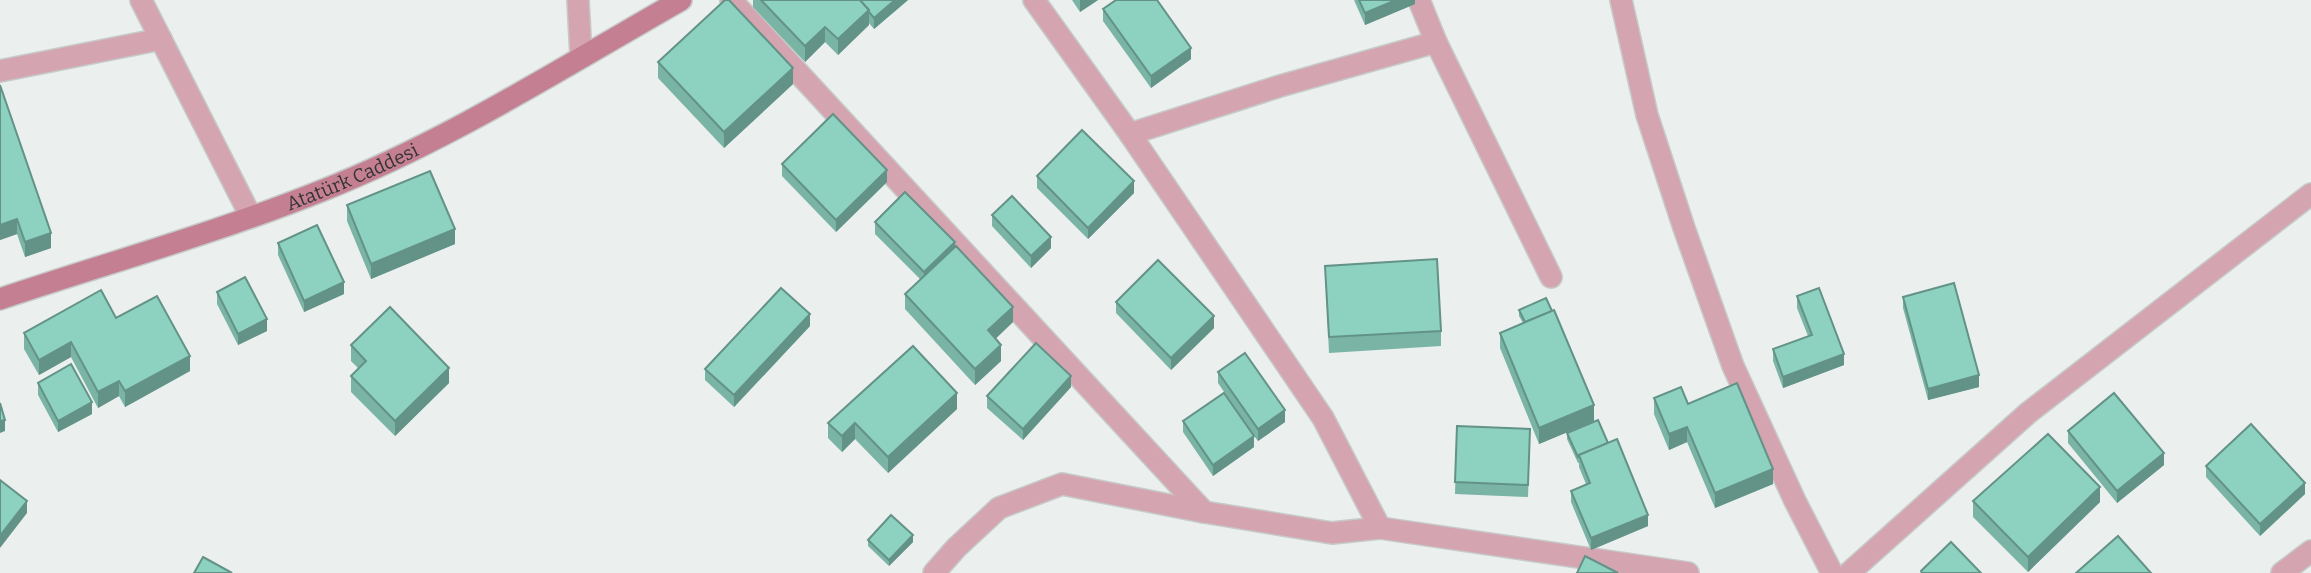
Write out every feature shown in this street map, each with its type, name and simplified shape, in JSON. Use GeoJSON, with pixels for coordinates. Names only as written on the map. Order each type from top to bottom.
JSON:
{"type":"FeatureCollection","features":[{"type":"Feature","properties":{"kind":"street"},"geometry":{"type":"LineString","coordinates":[[141,0],[251,217]]}},
{"type":"Feature","properties":{"kind":"street"},"geometry":{"type":"LineString","coordinates":[[578,0],[581,57]]}},
{"type":"Feature","properties":{"kind":"street","name":"Atatürk Caddesi"},"geometry":{"type":"LineString","coordinates":[[0,299],[211,232],[323,191],[439,139],[681,0]]}},
{"type":"Feature","properties":{"kind":"street"},"geometry":{"type":"LineString","coordinates":[[731,0],[1204,512]]}},
{"type":"Feature","properties":{"kind":"street"},"geometry":{"type":"LineString","coordinates":[[1034,0],[1130,134],[1323,418],[1380,528]]}},
{"type":"Feature","properties":{"kind":"street"},"geometry":{"type":"LineString","coordinates":[[1419,0],[1436,42],[1551,277]]}},
{"type":"Feature","properties":{"kind":"street"},"geometry":{"type":"LineString","coordinates":[[1621,0],[1647,114],[1733,366],[1795,502],[1832,573]]}},
{"type":"Feature","properties":{"kind":"street"},"geometry":{"type":"LineString","coordinates":[[0,71],[160,39]]}},
{"type":"Feature","properties":{"kind":"street"},"geometry":{"type":"LineString","coordinates":[[1130,134],[1280,86],[1436,42]]}},
{"type":"Feature","properties":{"kind":"street"},"geometry":{"type":"LineString","coordinates":[[1849,573],[2028,413],[2311,194]]}},
{"type":"Feature","properties":{"kind":"street"},"geometry":{"type":"LineString","coordinates":[[934,573],[956,548],[999,508],[1062,484],[1204,512],[1332,533],[1380,528],[1688,573]]}},
{"type":"Feature","properties":{"kind":"street"},"geometry":{"type":"LineString","coordinates":[[2282,573],[2311,551]]}},
{"type":"Feature","properties":{"kind":"building"},"geometry":{"type":"Polygon","coordinates":[[[725,0],[729,0],[793,68],[724,132],[658,62],[725,0]]]}},
{"type":"Feature","properties":{"kind":"building"},"geometry":{"type":"Polygon","coordinates":[[[761,0],[860,0],[869,10],[838,39],[825,27],[805,46],[761,0]]]}},
{"type":"Feature","properties":{"kind":"building"},"geometry":{"type":"Polygon","coordinates":[[[860,0],[895,0],[874,18],[860,0]]]}},
{"type":"Feature","properties":{"kind":"building"},"geometry":{"type":"Polygon","coordinates":[[[1116,0],[1157,0],[1191,48],[1151,76],[1103,9],[1116,0]]]}},
{"type":"Feature","properties":{"kind":"building"},"geometry":{"type":"Polygon","coordinates":[[[1359,0],[1396,0],[1365,13],[1359,0]]]}},
{"type":"Feature","properties":{"kind":"building"},"geometry":{"type":"Polygon","coordinates":[[[0,85],[51,233],[25,242],[17,219],[0,225],[0,85]]]}},
{"type":"Feature","properties":{"kind":"building"},"geometry":{"type":"Polygon","coordinates":[[[833,114],[887,170],[836,220],[782,164],[833,114]]]}},
{"type":"Feature","properties":{"kind":"building"},"geometry":{"type":"Polygon","coordinates":[[[1082,130],[1134,181],[1088,228],[1037,176],[1082,130]]]}},
{"type":"Feature","properties":{"kind":"building"},"geometry":{"type":"Polygon","coordinates":[[[430,171],[455,229],[371,264],[347,205],[430,171]]]}},
{"type":"Feature","properties":{"kind":"building"},"geometry":{"type":"Polygon","coordinates":[[[905,192],[955,242],[924,272],[875,222],[905,192]]]}},
{"type":"Feature","properties":{"kind":"building"},"geometry":{"type":"Polygon","coordinates":[[[1012,196],[1051,237],[1031,256],[992,215],[1012,196]]]}},
{"type":"Feature","properties":{"kind":"building"},"geometry":{"type":"Polygon","coordinates":[[[317,225],[344,282],[304,301],[278,243],[317,225]]]}},
{"type":"Feature","properties":{"kind":"building"},"geometry":{"type":"Polygon","coordinates":[[[956,246],[1013,307],[988,330],[1001,345],[975,369],[905,294],[956,246]]]}},
{"type":"Feature","properties":{"kind":"building"},"geometry":{"type":"Polygon","coordinates":[[[1437,259],[1441,331],[1329,337],[1325,266],[1437,259]]]}},
{"type":"Feature","properties":{"kind":"building"},"geometry":{"type":"Polygon","coordinates":[[[1158,260],[1214,316],[1171,358],[1116,302],[1158,260]]]}},
{"type":"Feature","properties":{"kind":"building"},"geometry":{"type":"Polygon","coordinates":[[[245,277],[267,319],[238,334],[217,292],[245,277]]]}},
{"type":"Feature","properties":{"kind":"building"},"geometry":{"type":"Polygon","coordinates":[[[1954,283],[1979,375],[1928,389],[1903,297],[1954,283]]]}},
{"type":"Feature","properties":{"kind":"building"},"geometry":{"type":"Polygon","coordinates":[[[781,288],[810,314],[734,395],[705,369],[781,288]]]}},
{"type":"Feature","properties":{"kind":"building"},"geometry":{"type":"Polygon","coordinates":[[[1819,288],[1844,354],[1783,377],[1773,349],[1812,335],[1797,296],[1819,288]]]}},
{"type":"Feature","properties":{"kind":"building"},"geometry":{"type":"Polygon","coordinates":[[[101,290],[116,318],[157,296],[190,356],[125,391],[119,381],[98,392],[71,342],[39,360],[24,333],[101,290]]]}},
{"type":"Feature","properties":{"kind":"building"},"geometry":{"type":"Polygon","coordinates":[[[1546,298],[1552,311],[1525,322],[1519,310],[1546,298]]]}},
{"type":"Feature","properties":{"kind":"building"},"geometry":{"type":"Polygon","coordinates":[[[390,307],[449,368],[395,421],[351,376],[366,361],[351,345],[390,307]]]}},
{"type":"Feature","properties":{"kind":"building"},"geometry":{"type":"Polygon","coordinates":[[[1554,310],[1594,405],[1539,428],[1500,333],[1554,310]]]}},
{"type":"Feature","properties":{"kind":"building"},"geometry":{"type":"Polygon","coordinates":[[[1036,343],[1071,376],[1023,429],[987,396],[1036,343]]]}},
{"type":"Feature","properties":{"kind":"building"},"geometry":{"type":"Polygon","coordinates":[[[913,346],[957,393],[888,457],[855,423],[842,436],[828,423],[913,346]]]}},
{"type":"Feature","properties":{"kind":"building"},"geometry":{"type":"Polygon","coordinates":[[[1245,353],[1285,410],[1258,429],[1218,372],[1245,353]]]}},
{"type":"Feature","properties":{"kind":"building"},"geometry":{"type":"Polygon","coordinates":[[[71,364],[92,402],[58,421],[38,383],[71,364]]]}},
{"type":"Feature","properties":{"kind":"building"},"geometry":{"type":"Polygon","coordinates":[[[1737,383],[1773,469],[1715,493],[1687,427],[1669,434],[1654,398],[1681,387],[1688,404],[1737,383]]]}},
{"type":"Feature","properties":{"kind":"building"},"geometry":{"type":"Polygon","coordinates":[[[1224,393],[1254,436],[1213,465],[1183,421],[1224,393]]]}},
{"type":"Feature","properties":{"kind":"building"},"geometry":{"type":"Polygon","coordinates":[[[2114,393],[2164,453],[2117,491],[2068,431],[2114,393]]]}},
{"type":"Feature","properties":{"kind":"building"},"geometry":{"type":"Polygon","coordinates":[[[0,403],[5,420],[0,421],[0,403]]]}},
{"type":"Feature","properties":{"kind":"building"},"geometry":{"type":"Polygon","coordinates":[[[1598,420],[1608,443],[1578,457],[1567,433],[1598,420]]]}},
{"type":"Feature","properties":{"kind":"building"},"geometry":{"type":"Polygon","coordinates":[[[2251,424],[2305,483],[2260,524],[2206,466],[2251,424]]]}},
{"type":"Feature","properties":{"kind":"building"},"geometry":{"type":"Polygon","coordinates":[[[1457,426],[1530,429],[1528,485],[1455,482],[1457,426]]]}},
{"type":"Feature","properties":{"kind":"building"},"geometry":{"type":"Polygon","coordinates":[[[2048,434],[2100,487],[2028,557],[1973,501],[2048,434]]]}},
{"type":"Feature","properties":{"kind":"building"},"geometry":{"type":"Polygon","coordinates":[[[1617,439],[1648,515],[1591,538],[1571,491],[1590,483],[1579,455],[1617,439]]]}},
{"type":"Feature","properties":{"kind":"building"},"geometry":{"type":"Polygon","coordinates":[[[0,480],[27,501],[0,536],[0,480]]]}},
{"type":"Feature","properties":{"kind":"building"},"geometry":{"type":"Polygon","coordinates":[[[891,515],[913,535],[889,560],[868,540],[891,515]]]}},
{"type":"Feature","properties":{"kind":"building"},"geometry":{"type":"Polygon","coordinates":[[[2118,536],[2151,573],[2076,573],[2118,536]]]}},
{"type":"Feature","properties":{"kind":"building"},"geometry":{"type":"Polygon","coordinates":[[[1951,542],[1981,573],[1922,573],[1951,542]]]}},
{"type":"Feature","properties":{"kind":"building"},"geometry":{"type":"Polygon","coordinates":[[[1585,556],[1618,573],[1577,573],[1585,556]]]}},
{"type":"Feature","properties":{"kind":"building"},"geometry":{"type":"Polygon","coordinates":[[[203,557],[232,573],[194,573],[203,557]]]}}]}
